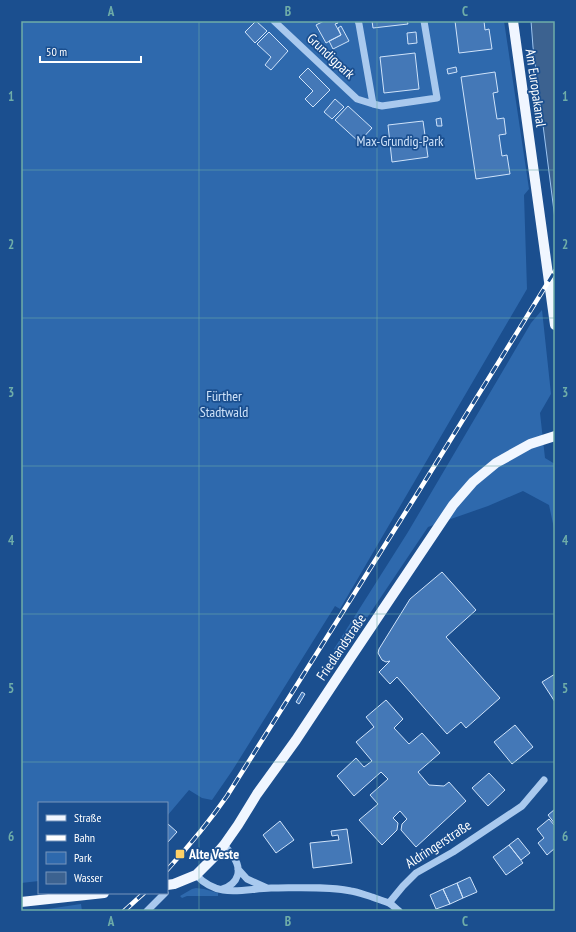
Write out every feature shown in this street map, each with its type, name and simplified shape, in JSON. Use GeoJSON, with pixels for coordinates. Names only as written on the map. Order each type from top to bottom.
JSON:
{"type":"FeatureCollection","features":[{"type":"Feature","properties":{"kind":"main road","name":"Am Europakanal"},"geometry":{"type":"LineString","coordinates":[[513,21],[555,325]]}},
{"type":"Feature","properties":{"kind":"main road","name":"Friedlandstraße"},"geometry":{"type":"LineString","coordinates":[[168,888],[196,874],[224,845],[453,505],[474,482],[496,463],[530,444],[555,436]]}},
{"type":"Feature","properties":{"kind":"main road"},"geometry":{"type":"LineString","coordinates":[[21,902],[95,894]]}},
{"type":"Feature","properties":{"kind":"street","name":"Grundigpark"},"geometry":{"type":"LineString","coordinates":[[274,21],[357,98],[382,106],[437,98],[424,21]]}},
{"type":"Feature","properties":{"kind":"street","name":"Grundigpark"},"geometry":{"type":"LineString","coordinates":[[358,21],[373,104]]}},
{"type":"Feature","properties":{"kind":"street","name":"Aldringerstraße"},"geometry":{"type":"LineString","coordinates":[[389,903],[416,873],[453,852],[522,806],[544,780]]}},
{"type":"Feature","properties":{"kind":"street"},"geometry":{"type":"LineString","coordinates":[[222,889],[235,882],[238,875],[238,869],[234,858],[224,845]]}},
{"type":"Feature","properties":{"kind":"street"},"geometry":{"type":"LineString","coordinates":[[238,869],[247,879],[269,888]]}},
{"type":"Feature","properties":{"kind":"street"},"geometry":{"type":"LineString","coordinates":[[196,874],[206,884],[217,889],[232,891],[269,888],[322,888],[353,891],[389,903],[399,911]]}},
{"type":"Feature","properties":{"kind":"street","name":"Friedlandstraße"},"geometry":{"type":"LineString","coordinates":[[146,911],[162,894]]}},
{"type":"Feature","properties":{"kind":"green space","name":"Fürther Stadtwald"},"geometry":{"type":"Polygon","coordinates":[[[21,21],[504,21],[529,189],[524,195],[527,289],[340,609],[335,606],[232,771],[212,800],[202,798],[189,790],[168,815],[168,802],[38,802],[38,881],[21,883],[21,21]]]}},
{"type":"Feature","properties":{"kind":"green space"},"geometry":{"type":"Polygon","coordinates":[[[542,310],[551,394],[540,413],[545,458],[555,464],[555,533],[549,505],[523,491],[488,506],[428,527],[342,655],[334,649],[408,532],[531,323],[542,310]]]}},
{"type":"Feature","properties":{"kind":"green space"},"geometry":{"type":"Polygon","coordinates":[[[196,888],[218,893],[218,896],[187,896],[182,898],[180,896],[196,888]]]}},
{"type":"Feature","properties":{"kind":"green space"},"geometry":{"type":"Polygon","coordinates":[[[81,904],[82,911],[34,911],[81,904]]]}},
{"type":"Feature","properties":{"kind":"water"},"geometry":{"type":"Polygon","coordinates":[[[531,21],[555,21],[555,219],[533,47],[531,21]]]}},
{"type":"Feature","properties":{"kind":"building"},"geometry":{"type":"Polygon","coordinates":[[[256,21],[267,31],[255,43],[245,32],[256,21]]]}},
{"type":"Feature","properties":{"kind":"building"},"geometry":{"type":"Polygon","coordinates":[[[324,21],[337,21],[338,23],[335,24],[341,35],[326,43],[316,25],[324,21]]]}},
{"type":"Feature","properties":{"kind":"building"},"geometry":{"type":"Polygon","coordinates":[[[372,21],[407,21],[408,24],[373,28],[372,21]]]}},
{"type":"Feature","properties":{"kind":"building"},"geometry":{"type":"Polygon","coordinates":[[[455,21],[484,21],[485,30],[489,29],[492,49],[459,53],[455,21]]]}},
{"type":"Feature","properties":{"kind":"building"},"geometry":{"type":"Polygon","coordinates":[[[341,26],[349,41],[333,49],[329,41],[341,35],[338,28],[341,26]]]}},
{"type":"Feature","properties":{"kind":"building"},"geometry":{"type":"Polygon","coordinates":[[[269,32],[288,51],[271,70],[265,65],[271,57],[257,44],[269,32]]]}},
{"type":"Feature","properties":{"kind":"building"},"geometry":{"type":"Polygon","coordinates":[[[416,32],[417,43],[408,44],[407,33],[416,32]]]}},
{"type":"Feature","properties":{"kind":"building"},"geometry":{"type":"Polygon","coordinates":[[[415,53],[419,89],[384,93],[380,57],[415,53]]]}},
{"type":"Feature","properties":{"kind":"building"},"geometry":{"type":"Polygon","coordinates":[[[456,67],[457,72],[448,74],[447,69],[456,67]]]}},
{"type":"Feature","properties":{"kind":"building"},"geometry":{"type":"Polygon","coordinates":[[[308,68],[330,90],[313,107],[305,99],[313,91],[299,77],[308,68]]]}},
{"type":"Feature","properties":{"kind":"building"},"geometry":{"type":"Polygon","coordinates":[[[495,72],[498,92],[493,93],[497,119],[504,118],[506,134],[499,135],[502,156],[507,155],[510,174],[476,179],[461,77],[495,72]]]}},
{"type":"Feature","properties":{"kind":"building"},"geometry":{"type":"Polygon","coordinates":[[[335,99],[344,107],[332,119],[324,112],[335,99]]]}},
{"type":"Feature","properties":{"kind":"building"},"geometry":{"type":"Polygon","coordinates":[[[348,106],[372,128],[359,142],[335,120],[348,106]]]}},
{"type":"Feature","properties":{"kind":"building"},"geometry":{"type":"Polygon","coordinates":[[[441,118],[442,126],[437,126],[436,119],[441,118]]]}},
{"type":"Feature","properties":{"kind":"building"},"geometry":{"type":"Polygon","coordinates":[[[423,121],[428,157],[392,162],[388,125],[423,121]]]}},
{"type":"Feature","properties":{"kind":"building"},"geometry":{"type":"Polygon","coordinates":[[[442,572],[476,610],[446,637],[500,698],[466,728],[461,722],[447,734],[397,677],[390,684],[379,672],[390,661],[386,662],[382,660],[378,653],[410,599],[442,572]]]}},
{"type":"Feature","properties":{"kind":"building"},"geometry":{"type":"Polygon","coordinates":[[[555,674],[555,702],[542,682],[555,674]]]}},
{"type":"Feature","properties":{"kind":"building"},"geometry":{"type":"Polygon","coordinates":[[[302,692],[305,694],[299,704],[296,702],[302,692]]]}},
{"type":"Feature","properties":{"kind":"building"},"geometry":{"type":"Polygon","coordinates":[[[386,700],[403,719],[394,728],[409,744],[422,733],[440,753],[418,772],[429,785],[444,786],[449,782],[466,801],[416,847],[401,830],[402,824],[407,819],[400,811],[393,818],[398,823],[397,830],[382,845],[359,820],[378,804],[370,795],[388,779],[381,772],[354,796],[337,776],[356,758],[364,767],[372,761],[356,742],[374,727],[366,717],[386,700]]]}},
{"type":"Feature","properties":{"kind":"building"},"geometry":{"type":"Polygon","coordinates":[[[515,725],[533,747],[512,764],[494,742],[515,725]]]}},
{"type":"Feature","properties":{"kind":"building"},"geometry":{"type":"Polygon","coordinates":[[[489,773],[505,790],[488,806],[472,788],[489,773]]]}},
{"type":"Feature","properties":{"kind":"building"},"geometry":{"type":"Polygon","coordinates":[[[555,809],[555,824],[548,815],[555,809]]]}},
{"type":"Feature","properties":{"kind":"building"},"geometry":{"type":"Polygon","coordinates":[[[549,819],[555,826],[555,848],[547,855],[538,843],[544,838],[537,829],[549,819]]]}},
{"type":"Feature","properties":{"kind":"building"},"geometry":{"type":"Polygon","coordinates":[[[280,821],[294,840],[276,853],[263,835],[280,821]]]}},
{"type":"Feature","properties":{"kind":"building"},"geometry":{"type":"Polygon","coordinates":[[[168,824],[177,832],[168,842],[168,824]]]}},
{"type":"Feature","properties":{"kind":"building"},"geometry":{"type":"Polygon","coordinates":[[[347,829],[352,863],[313,868],[310,843],[339,840],[338,835],[332,836],[331,831],[347,829]]]}},
{"type":"Feature","properties":{"kind":"building"},"geometry":{"type":"Polygon","coordinates":[[[518,838],[530,853],[521,860],[509,845],[518,838]]]}},
{"type":"Feature","properties":{"kind":"building"},"geometry":{"type":"Polygon","coordinates":[[[509,845],[523,863],[506,875],[493,857],[509,845]]]}},
{"type":"Feature","properties":{"kind":"building"},"geometry":{"type":"Polygon","coordinates":[[[470,877],[477,892],[463,898],[457,883],[470,877]]]}},
{"type":"Feature","properties":{"kind":"building"},"geometry":{"type":"Polygon","coordinates":[[[457,883],[463,898],[450,904],[443,889],[457,883]]]}},
{"type":"Feature","properties":{"kind":"building"},"geometry":{"type":"Polygon","coordinates":[[[443,889],[450,904],[436,909],[430,895],[443,889]]]}},
{"type":"Feature","properties":{"kind":"railway"},"geometry":{"type":"LineString","coordinates":[[168,869],[198,834],[227,796],[555,271]]}},
{"type":"Feature","properties":{"kind":"railway"},"geometry":{"type":"LineString","coordinates":[[124,911],[143,894]]}},
{"type":"Feature","properties":{"kind":"place","name":"Alte Veste"},"geometry":{"type":"Point","coordinates":[180,854]}},
{"type":"Feature","properties":{"kind":"park label","name":"Max-Grundig-Park"},"geometry":{"type":"Point","coordinates":[400,141]}}]}
